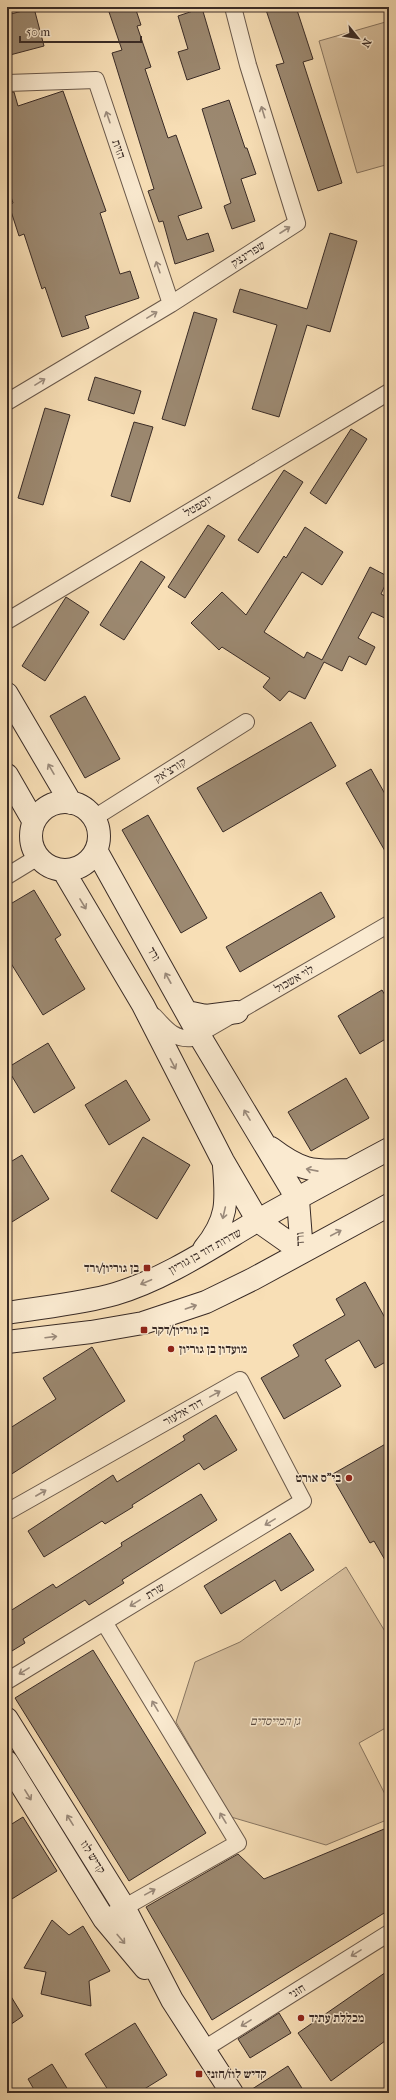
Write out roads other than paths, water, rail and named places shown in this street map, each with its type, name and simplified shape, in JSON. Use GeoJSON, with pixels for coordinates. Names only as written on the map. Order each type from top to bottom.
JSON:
{"type":"FeatureCollection","features":[{"type":"Feature","properties":{"kind":"street","name":"שפרינצק"},"geometry":{"type":"LineString","coordinates":[[7,402],[171,304],[297,223],[248,65],[233,7]]}},
{"type":"Feature","properties":{"kind":"street","name":"הזית"},"geometry":{"type":"LineString","coordinates":[[7,83],[96,80],[171,304]]}},
{"type":"Feature","properties":{"kind":"street","name":"יוספטל"},"geometry":{"type":"LineString","coordinates":[[7,621],[389,392]]}},
{"type":"Feature","properties":{"kind":"street"},"geometry":{"type":"LineString","coordinates":[[7,694],[71,803]]}},
{"type":"Feature","properties":{"kind":"street","name":"קורצ'אק"},"geometry":{"type":"LineString","coordinates":[[94,818],[246,722]]}},
{"type":"Feature","properties":{"kind":"street"},"geometry":{"type":"LineString","coordinates":[[7,775],[34,822]]}},
{"type":"Feature","properties":{"kind":"street"},"geometry":{"type":"LineString","coordinates":[[60,803],[71,803],[88,811],[94,818],[99,834],[96,850],[91,859],[82,865],[73,869],[62,870],[53,868],[38,857],[33,849],[31,840],[34,822],[49,806],[60,803]]}},
{"type":"Feature","properties":{"kind":"street","name":"ורד"},"geometry":{"type":"LineString","coordinates":[[96,850],[199,1035],[298,1200],[302,1252]]}},
{"type":"Feature","properties":{"kind":"street"},"geometry":{"type":"LineString","coordinates":[[7,876],[38,857]]}},
{"type":"Feature","properties":{"kind":"street","name":"ורד"},"geometry":{"type":"LineString","coordinates":[[62,870],[143,1005],[223,1161],[258,1221],[302,1252]]}},
{"type":"Feature","properties":{"kind":"street","name":"לוי אשכול"},"geometry":{"type":"LineString","coordinates":[[199,1035],[389,924]]}},
{"type":"Feature","properties":{"kind":"street"},"geometry":{"type":"LineString","coordinates":[[143,1005],[173,1036],[184,1039],[199,1035]]}},
{"type":"Feature","properties":{"kind":"street"},"geometry":{"type":"LineString","coordinates":[[187,1012],[206,1016],[237,1012]]}},
{"type":"Feature","properties":{"kind":"street"},"geometry":{"type":"LineString","coordinates":[[264,1143],[295,1164],[306,1169],[317,1171],[351,1170]]}},
{"type":"Feature","properties":{"kind":"street","name":"שדרות דוד בן גוריון"},"geometry":{"type":"LineString","coordinates":[[7,1312],[76,1303],[115,1294],[169,1272],[389,1149]]}},
{"type":"Feature","properties":{"kind":"street"},"geometry":{"type":"LineString","coordinates":[[197,1257],[216,1235],[225,1212],[226,1199],[223,1161]]}},
{"type":"Feature","properties":{"kind":"street"},"geometry":{"type":"LineString","coordinates":[[7,1342],[91,1332],[143,1323],[206,1302],[386,1208]]}},
{"type":"Feature","properties":{"kind":"street","name":"דוד אלעזר"},"geometry":{"type":"LineString","coordinates":[[7,1512],[240,1380],[303,1501]]}},
{"type":"Feature","properties":{"kind":"street","name":"שרת"},"geometry":{"type":"LineString","coordinates":[[7,1681],[303,1501]]}},
{"type":"Feature","properties":{"kind":"street"},"geometry":{"type":"LineString","coordinates":[[104,1622],[238,1843],[124,1906],[104,1919]]}},
{"type":"Feature","properties":{"kind":"street","name":"קדיש לוז"},"geometry":{"type":"LineString","coordinates":[[7,1719],[124,1906],[172,2000],[232,2093]]}},
{"type":"Feature","properties":{"kind":"street","name":"קדיש לוז"},"geometry":{"type":"LineString","coordinates":[[7,1762],[104,1919],[172,2000]]}},
{"type":"Feature","properties":{"kind":"street","name":"חזני"},"geometry":{"type":"LineString","coordinates":[[204,2050],[389,1933]]}},
{"type":"Feature","properties":{"kind":"place","name":"בן גוריון/ורד"},"geometry":{"type":"Point","coordinates":[147,1268]}},
{"type":"Feature","properties":{"kind":"place","name":"בן גוריון/דקר"},"geometry":{"type":"Point","coordinates":[144,1330]}},
{"type":"Feature","properties":{"kind":"place","name":"מועדון בן גוריון"},"geometry":{"type":"Point","coordinates":[171,1349]}},
{"type":"Feature","properties":{"kind":"place","name":"בי\"ס אורט"},"geometry":{"type":"Point","coordinates":[349,1478]}},
{"type":"Feature","properties":{"kind":"place","name":"מכללת עתיד"},"geometry":{"type":"Point","coordinates":[301,2018]}},
{"type":"Feature","properties":{"kind":"place","name":"קדיש לוז/חזני"},"geometry":{"type":"Point","coordinates":[199,2074]}},
{"type":"Feature","properties":{"kind":"park label","name":"גן המייסדים"},"geometry":{"type":"Point","coordinates":[275,1721]}}]}
